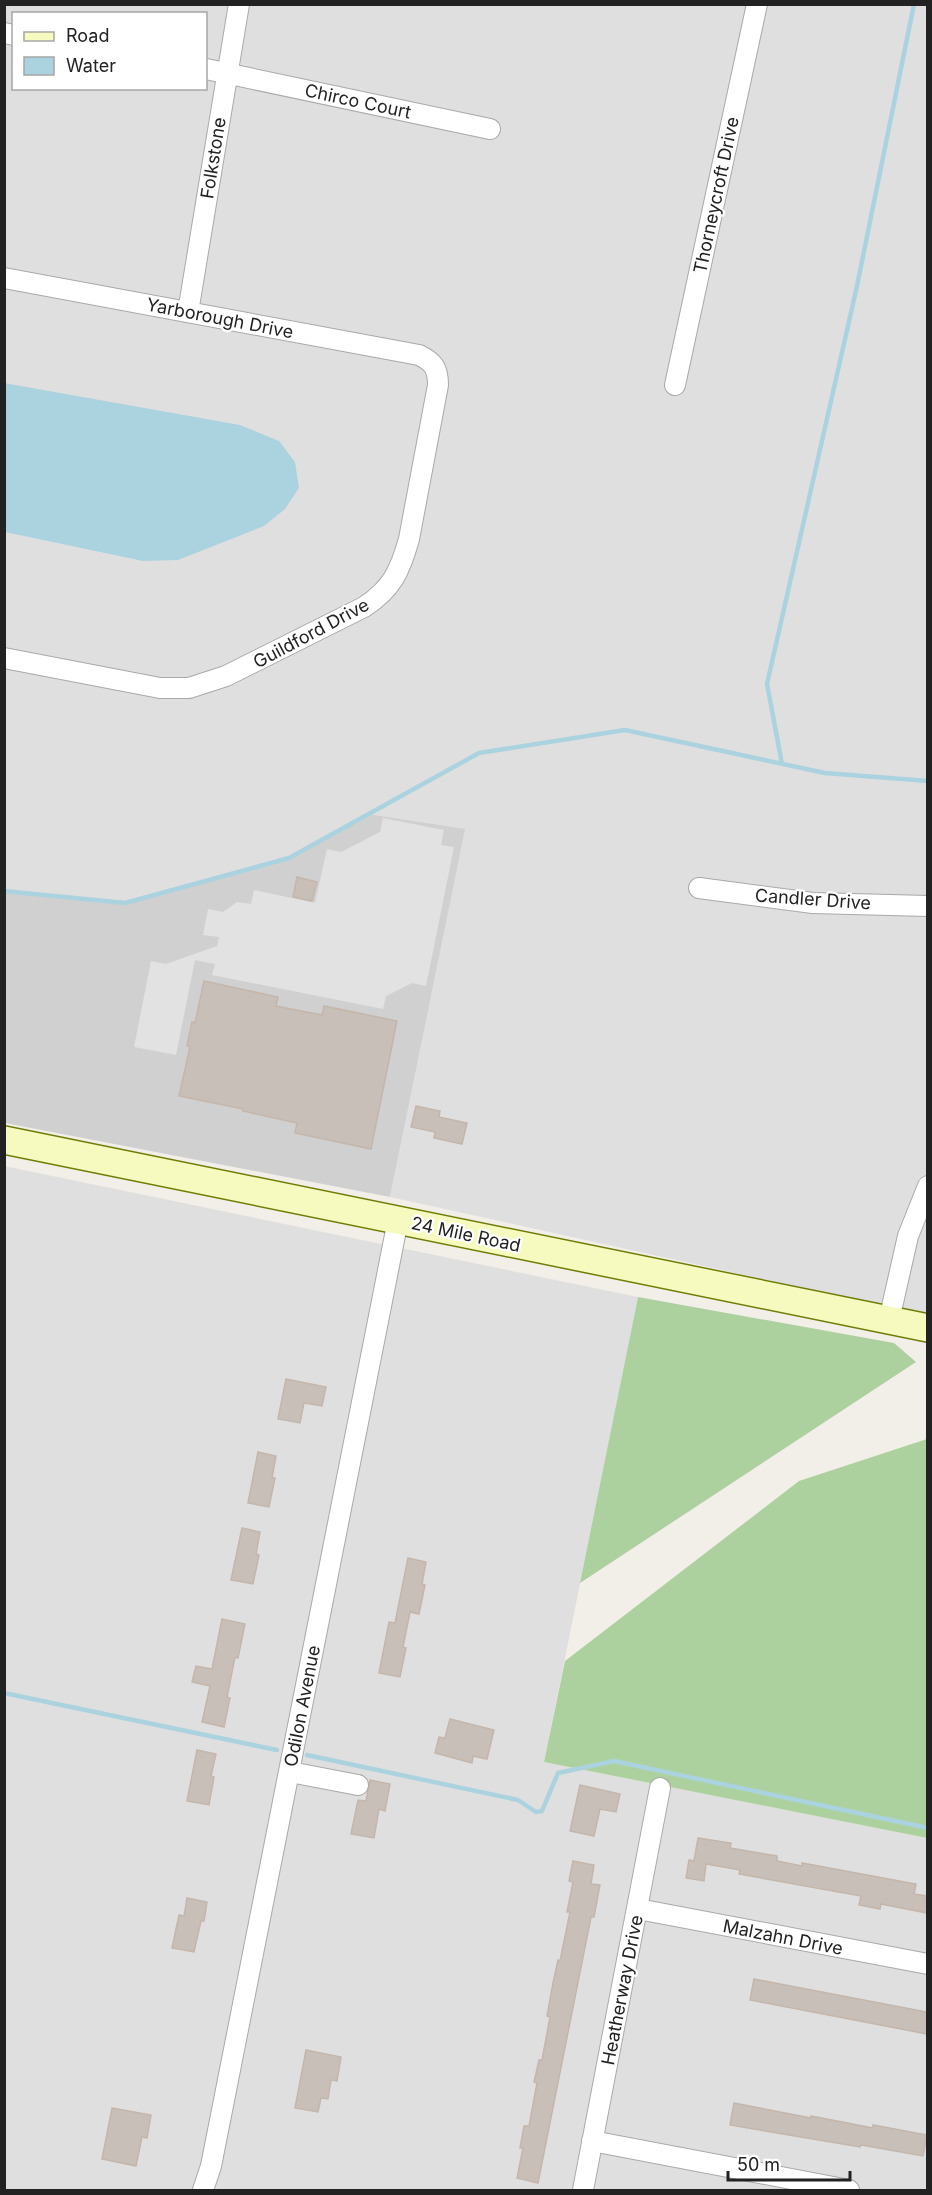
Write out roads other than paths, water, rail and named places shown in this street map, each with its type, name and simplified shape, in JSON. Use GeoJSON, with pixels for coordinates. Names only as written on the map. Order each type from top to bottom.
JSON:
{"type":"FeatureCollection","features":[{"type":"Feature","properties":{"kind":"street","name":"Folkstone"},"geometry":{"type":"LineString","coordinates":[[188,312],[239,4]]}},
{"type":"Feature","properties":{"kind":"street","name":"Thorneycroft Drive"},"geometry":{"type":"LineString","coordinates":[[675,386],[757,4]]}},
{"type":"Feature","properties":{"kind":"street","name":"Chirco Court"},"geometry":{"type":"LineString","coordinates":[[207,69],[490,129]]}},
{"type":"Feature","properties":{"kind":"street","name":"Yarborough Drive"},"geometry":{"type":"LineString","coordinates":[[4,278],[419,355],[433,364]]}},
{"type":"Feature","properties":{"kind":"street","name":"Guildford Drive"},"geometry":{"type":"LineString","coordinates":[[4,658],[160,688],[189,688],[226,676],[364,607],[377,598],[398,573],[409,539],[438,385],[438,376],[433,364]]}},
{"type":"Feature","properties":{"kind":"street","name":"Candler Drive"},"geometry":{"type":"LineString","coordinates":[[699,888],[813,903],[927,906]]}},
{"type":"Feature","properties":{"kind":"street","name":"24 Mile Road"},"geometry":{"type":"LineString","coordinates":[[4,1140],[927,1328]]}},
{"type":"Feature","properties":{"kind":"street"},"geometry":{"type":"LineString","coordinates":[[889,1320],[908,1236],[927,1186]]}},
{"type":"Feature","properties":{"kind":"street","name":"Odilon Avenue"},"geometry":{"type":"LineString","coordinates":[[203,2190],[211,2166],[398,1220]]}},
{"type":"Feature","properties":{"kind":"street"},"geometry":{"type":"LineString","coordinates":[[290,1772],[358,1785]]}},
{"type":"Feature","properties":{"kind":"street","name":"Heatherway Drive"},"geometry":{"type":"LineString","coordinates":[[584,2190],[660,1788]]}},
{"type":"Feature","properties":{"kind":"street","name":"Malzahn Drive"},"geometry":{"type":"LineString","coordinates":[[638,1909],[927,1964]]}},
{"type":"Feature","properties":{"kind":"street"},"geometry":{"type":"LineString","coordinates":[[592,2141],[849,2190]]}},
{"type":"Feature","properties":{"kind":"water"},"geometry":{"type":"Polygon","coordinates":[[[4,383],[240,425],[279,441],[295,462],[299,488],[285,509],[264,526],[178,560],[143,561],[5,532],[4,383]]]}},
{"type":"Feature","properties":{"kind":"waterway"},"geometry":{"type":"LineString","coordinates":[[782,764],[767,684],[857,286],[914,4]]}},
{"type":"Feature","properties":{"kind":"waterway"},"geometry":{"type":"LineString","coordinates":[[4,891],[125,903],[289,858],[479,753],[625,730],[825,773],[928,781]]}},
{"type":"Feature","properties":{"kind":"waterway"},"geometry":{"type":"LineString","coordinates":[[4,1693],[277,1750]]}},
{"type":"Feature","properties":{"kind":"waterway"},"geometry":{"type":"LineString","coordinates":[[307,1755],[518,1800],[536,1812],[542,1811],[558,1773],[614,1761],[928,1828]]}}]}
